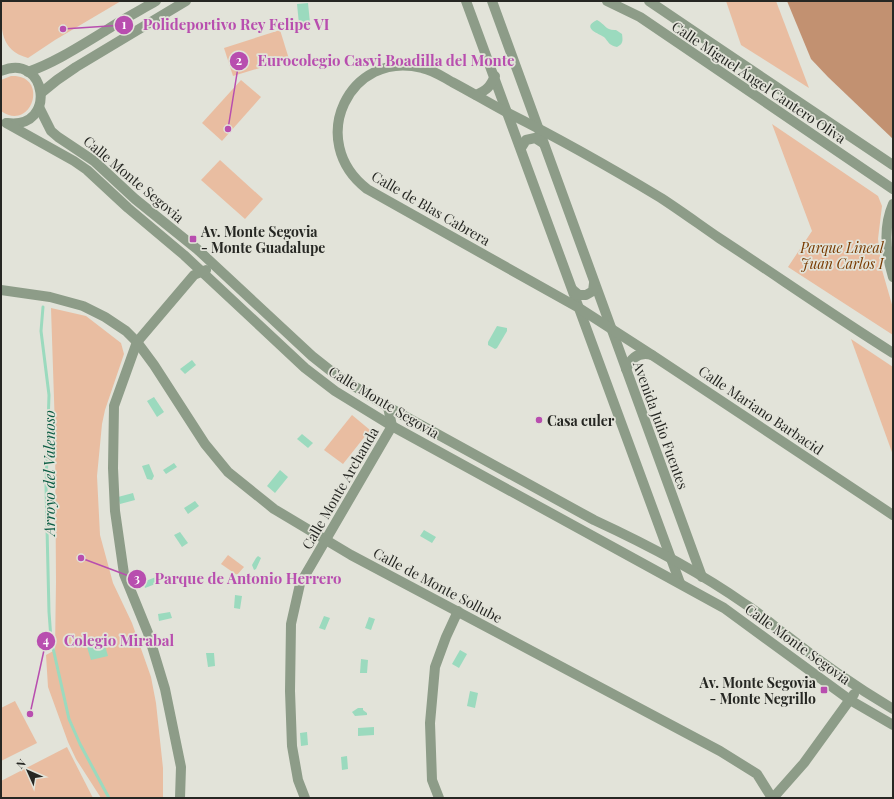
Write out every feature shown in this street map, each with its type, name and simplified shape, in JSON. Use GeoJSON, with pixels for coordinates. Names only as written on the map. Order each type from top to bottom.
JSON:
{"type":"FeatureCollection","features":[{"type":"Feature","properties":{"kind":"street"},"geometry":{"type":"LineString","coordinates":[[28,72],[46,66],[68,54],[106,29],[156,1]]}},
{"type":"Feature","properties":{"kind":"street"},"geometry":{"type":"LineString","coordinates":[[41,93],[56,80],[76,67],[186,1]]}},
{"type":"Feature","properties":{"kind":"street"},"geometry":{"type":"LineString","coordinates":[[466,1],[495,76],[670,558],[683,585],[693,585],[702,577]]}},
{"type":"Feature","properties":{"kind":"street","name":"Avenida Julio Fuentes"},"geometry":{"type":"LineString","coordinates":[[492,1],[702,577]]}},
{"type":"Feature","properties":{"kind":"street","name":"Calle Miguel Ángel Cantero Oliva"},"geometry":{"type":"LineString","coordinates":[[608,1],[640,18],[893,189]]}},
{"type":"Feature","properties":{"kind":"street","name":"Calle Miguel Ángel Cantero Oliva"},"geometry":{"type":"LineString","coordinates":[[649,1],[893,165]]}},
{"type":"Feature","properties":{"kind":"street","name":"Calle de Blas Cabrera"},"geometry":{"type":"LineString","coordinates":[[612,330],[579,308],[367,189],[353,176],[343,160],[337,132],[338,122],[344,104],[354,88],[365,78],[377,71],[405,65],[424,68],[538,127],[661,199],[892,352]]}},
{"type":"Feature","properties":{"kind":"street"},"geometry":{"type":"LineString","coordinates":[[3,68],[17,68],[28,72],[37,81],[41,93],[39,107],[26,121],[19,123],[3,121]]}},
{"type":"Feature","properties":{"kind":"street"},"geometry":{"type":"LineString","coordinates":[[476,95],[491,85],[495,76]]}},
{"type":"Feature","properties":{"kind":"street","name":"Calle Monte Segovia"},"geometry":{"type":"LineString","coordinates":[[39,107],[44,119],[51,130],[58,137],[94,161],[135,199],[197,249],[312,356],[349,383],[388,407],[594,520],[670,558],[702,577],[745,603],[786,635],[858,687],[893,709]]}},
{"type":"Feature","properties":{"kind":"street","name":"Calle Monte Segovia"},"geometry":{"type":"LineString","coordinates":[[3,121],[74,161],[87,170],[305,368],[335,391],[392,426],[724,608],[850,700],[893,725]]}},
{"type":"Feature","properties":{"kind":"street"},"geometry":{"type":"LineString","coordinates":[[521,148],[526,140],[536,138],[544,143]]}},
{"type":"Feature","properties":{"kind":"street"},"geometry":{"type":"LineString","coordinates":[[893,204],[888,220],[886,244],[889,264],[893,277]]}},
{"type":"Feature","properties":{"kind":"street"},"geometry":{"type":"LineString","coordinates":[[180,798],[181,767],[165,689],[148,632],[124,574],[115,510],[113,468],[114,406],[137,342],[197,271],[197,249]]}},
{"type":"Feature","properties":{"kind":"street"},"geometry":{"type":"LineString","coordinates":[[197,271],[218,269]]}},
{"type":"Feature","properties":{"kind":"street"},"geometry":{"type":"LineString","coordinates":[[573,290],[579,295],[586,296],[593,290],[594,283]]}},
{"type":"Feature","properties":{"kind":"street","name":"Calle de Monte Sollube"},"geometry":{"type":"LineString","coordinates":[[1,290],[50,297],[83,306],[105,317],[126,331],[137,342],[154,365],[205,444],[228,472],[274,510],[351,555],[720,751],[757,774],[773,798]]}},
{"type":"Feature","properties":{"kind":"street","name":"Calle Mariano Barbacid"},"geometry":{"type":"LineString","coordinates":[[612,330],[893,515]]}},
{"type":"Feature","properties":{"kind":"street"},"geometry":{"type":"LineString","coordinates":[[626,369],[630,361],[637,355],[646,354],[655,357]]}},
{"type":"Feature","properties":{"kind":"street","name":"Calle Monte Archanda"},"geometry":{"type":"LineString","coordinates":[[306,798],[298,780],[292,746],[290,691],[291,624],[300,584],[392,426],[388,407]]}},
{"type":"Feature","properties":{"kind":"street","name":"Calle Monte Archanda"},"geometry":{"type":"LineString","coordinates":[[392,426],[412,420]]}},
{"type":"Feature","properties":{"kind":"street"},"geometry":{"type":"LineString","coordinates":[[439,798],[432,780],[430,722],[435,667],[446,637],[458,611]]}},
{"type":"Feature","properties":{"kind":"street"},"geometry":{"type":"LineString","coordinates":[[773,798],[804,763],[858,687]]}},
{"type":"Feature","properties":{"kind":"green space"},"geometry":{"type":"Polygon","coordinates":[[[1,1],[121,1],[55,40],[28,58],[12,50],[7,44],[2,30],[1,1]]]}},
{"type":"Feature","properties":{"kind":"green space"},"geometry":{"type":"Polygon","coordinates":[[[726,1],[776,1],[809,88],[741,45],[726,1]]]}},
{"type":"Feature","properties":{"kind":"green space"},"geometry":{"type":"Polygon","coordinates":[[[280,30],[289,59],[233,76],[224,48],[280,30]]]}},
{"type":"Feature","properties":{"kind":"green space"},"geometry":{"type":"Polygon","coordinates":[[[11,76],[23,78],[30,84],[33,92],[32,101],[28,109],[21,115],[12,116],[1,111],[1,80],[11,76]]]}},
{"type":"Feature","properties":{"kind":"green space"},"geometry":{"type":"Polygon","coordinates":[[[241,80],[261,97],[222,141],[202,123],[241,80]]]}},
{"type":"Feature","properties":{"kind":"green space","name":"Parque Lineal Juan Carlos I"},"geometry":{"type":"Polygon","coordinates":[[[772,124],[878,196],[882,206],[878,239],[882,270],[893,308],[893,335],[788,267],[812,231],[772,124]]]}},
{"type":"Feature","properties":{"kind":"green space"},"geometry":{"type":"Polygon","coordinates":[[[220,160],[263,199],[245,219],[201,180],[220,160]]]}},
{"type":"Feature","properties":{"kind":"green space"},"geometry":{"type":"Polygon","coordinates":[[[51,308],[86,316],[121,343],[124,354],[105,410],[102,424],[97,476],[100,535],[113,583],[132,623],[151,677],[156,703],[163,768],[163,798],[101,798],[76,759],[68,742],[48,687],[46,655],[55,650],[56,582],[55,429],[51,308]]]}},
{"type":"Feature","properties":{"kind":"green space"},"geometry":{"type":"Polygon","coordinates":[[[851,339],[893,367],[893,455],[851,339]]]}},
{"type":"Feature","properties":{"kind":"green space"},"geometry":{"type":"Polygon","coordinates":[[[352,415],[370,430],[343,464],[324,450],[352,415]]]}},
{"type":"Feature","properties":{"kind":"green space"},"geometry":{"type":"Polygon","coordinates":[[[228,555],[244,567],[237,575],[221,564],[228,555]]]}},
{"type":"Feature","properties":{"kind":"green space"},"geometry":{"type":"Polygon","coordinates":[[[15,701],[37,743],[1,761],[1,708],[15,701]]]}},
{"type":"Feature","properties":{"kind":"green space"},"geometry":{"type":"Polygon","coordinates":[[[67,747],[93,798],[1,798],[1,781],[67,747]]]}},
{"type":"Feature","properties":{"kind":"shaded area"},"geometry":{"type":"Polygon","coordinates":[[[787,1],[893,1],[893,139],[811,59],[787,1]]]}},
{"type":"Feature","properties":{"kind":"shaded area"},"geometry":{"type":"Polygon","coordinates":[[[308,3],[310,23],[299,24],[297,4],[308,3]]]}},
{"type":"Feature","properties":{"kind":"shaded area"},"geometry":{"type":"Polygon","coordinates":[[[597,20],[608,28],[616,30],[622,34],[620,45],[617,47],[612,45],[591,28],[590,26],[592,23],[597,20]]]}},
{"type":"Feature","properties":{"kind":"shaded area"},"geometry":{"type":"Polygon","coordinates":[[[497,326],[507,328],[507,331],[495,349],[488,345],[488,342],[497,326]]]}},
{"type":"Feature","properties":{"kind":"shaded area"},"geometry":{"type":"Polygon","coordinates":[[[192,360],[196,365],[185,374],[180,369],[192,360]]]}},
{"type":"Feature","properties":{"kind":"shaded area"},"geometry":{"type":"Polygon","coordinates":[[[154,397],[164,412],[157,417],[147,401],[154,397]]]}},
{"type":"Feature","properties":{"kind":"shaded area"},"geometry":{"type":"Polygon","coordinates":[[[302,434],[313,443],[308,448],[297,439],[302,434]]]}},
{"type":"Feature","properties":{"kind":"shaded area"},"geometry":{"type":"Polygon","coordinates":[[[174,463],[177,467],[166,474],[163,470],[174,463]]]}},
{"type":"Feature","properties":{"kind":"shaded area"},"geometry":{"type":"Polygon","coordinates":[[[149,464],[154,476],[152,480],[147,479],[142,466],[149,464]]]}},
{"type":"Feature","properties":{"kind":"shaded area"},"geometry":{"type":"Polygon","coordinates":[[[280,470],[288,477],[275,493],[267,486],[280,470]]]}},
{"type":"Feature","properties":{"kind":"shaded area"},"geometry":{"type":"Polygon","coordinates":[[[133,493],[135,500],[120,504],[118,497],[133,493]]]}},
{"type":"Feature","properties":{"kind":"shaded area"},"geometry":{"type":"Polygon","coordinates":[[[195,501],[199,506],[188,514],[184,508],[195,501]]]}},
{"type":"Feature","properties":{"kind":"shaded area"},"geometry":{"type":"Polygon","coordinates":[[[424,530],[436,537],[432,543],[420,536],[424,530]]]}},
{"type":"Feature","properties":{"kind":"shaded area"},"geometry":{"type":"Polygon","coordinates":[[[180,532],[188,543],[182,547],[174,535],[180,532]]]}},
{"type":"Feature","properties":{"kind":"shaded area"},"geometry":{"type":"Polygon","coordinates":[[[258,556],[261,558],[256,569],[254,570],[252,565],[258,556]]]}},
{"type":"Feature","properties":{"kind":"shaded area"},"geometry":{"type":"Polygon","coordinates":[[[156,577],[158,583],[145,588],[143,582],[156,577]]]}},
{"type":"Feature","properties":{"kind":"shaded area"},"geometry":{"type":"Polygon","coordinates":[[[235,595],[242,596],[240,609],[234,608],[235,595]]]}},
{"type":"Feature","properties":{"kind":"shaded area"},"geometry":{"type":"Polygon","coordinates":[[[170,612],[172,618],[159,621],[158,614],[170,612]]]}},
{"type":"Feature","properties":{"kind":"shaded area"},"geometry":{"type":"Polygon","coordinates":[[[324,616],[330,618],[325,630],[319,628],[324,616]]]}},
{"type":"Feature","properties":{"kind":"shaded area"},"geometry":{"type":"Polygon","coordinates":[[[369,617],[375,619],[371,630],[365,628],[369,617]]]}},
{"type":"Feature","properties":{"kind":"shaded area"},"geometry":{"type":"Polygon","coordinates":[[[103,639],[108,656],[91,660],[86,644],[103,639]]]}},
{"type":"Feature","properties":{"kind":"shaded area"},"geometry":{"type":"Polygon","coordinates":[[[460,650],[467,654],[459,668],[452,664],[460,650]]]}},
{"type":"Feature","properties":{"kind":"shaded area"},"geometry":{"type":"Polygon","coordinates":[[[206,653],[214,653],[215,666],[208,667],[206,653]]]}},
{"type":"Feature","properties":{"kind":"shaded area"},"geometry":{"type":"Polygon","coordinates":[[[361,659],[368,660],[367,673],[360,673],[361,659]]]}},
{"type":"Feature","properties":{"kind":"shaded area"},"geometry":{"type":"Polygon","coordinates":[[[470,691],[478,693],[475,708],[467,706],[470,691]]]}},
{"type":"Feature","properties":{"kind":"shaded area"},"geometry":{"type":"Polygon","coordinates":[[[358,708],[363,708],[367,715],[355,716],[352,712],[358,708]]]}},
{"type":"Feature","properties":{"kind":"shaded area"},"geometry":{"type":"Polygon","coordinates":[[[374,727],[374,735],[358,736],[358,728],[374,727]]]}},
{"type":"Feature","properties":{"kind":"shaded area"},"geometry":{"type":"Polygon","coordinates":[[[307,732],[308,745],[301,746],[300,733],[307,732]]]}},
{"type":"Feature","properties":{"kind":"shaded area"},"geometry":{"type":"Polygon","coordinates":[[[347,756],[348,769],[342,770],[341,757],[347,756]]]}},
{"type":"Feature","properties":{"kind":"waterway","name":"Arroyo del Valenoso"},"geometry":{"type":"LineString","coordinates":[[43,307],[41,331],[49,395],[46,486],[51,639]]}},
{"type":"Feature","properties":{"kind":"waterway","name":"Arroyo del Valenoso"},"geometry":{"type":"LineString","coordinates":[[53,648],[69,719],[80,744],[109,798]]}},
{"type":"Feature","properties":{"kind":"place","name":"Polideportivo Rey Felipe VI"},"geometry":{"type":"Point","coordinates":[63,29]}},
{"type":"Feature","properties":{"kind":"place","name":"Eurocolegio Casvi Boadilla del Monte"},"geometry":{"type":"Point","coordinates":[228,129]}},
{"type":"Feature","properties":{"kind":"place","name":"Av. Monte Segovia - Monte Guadalupe"},"geometry":{"type":"Point","coordinates":[193,239]}},
{"type":"Feature","properties":{"kind":"place","name":"Casa culer"},"geometry":{"type":"Point","coordinates":[539,420]}},
{"type":"Feature","properties":{"kind":"place","name":"Parque de Antonio Herrero"},"geometry":{"type":"Point","coordinates":[81,558]}},
{"type":"Feature","properties":{"kind":"place","name":"Av. Monte Segovia - Monte Negrillo"},"geometry":{"type":"Point","coordinates":[824,690]}},
{"type":"Feature","properties":{"kind":"place","name":"Colegio Mirabal"},"geometry":{"type":"Point","coordinates":[30,714]}}]}
